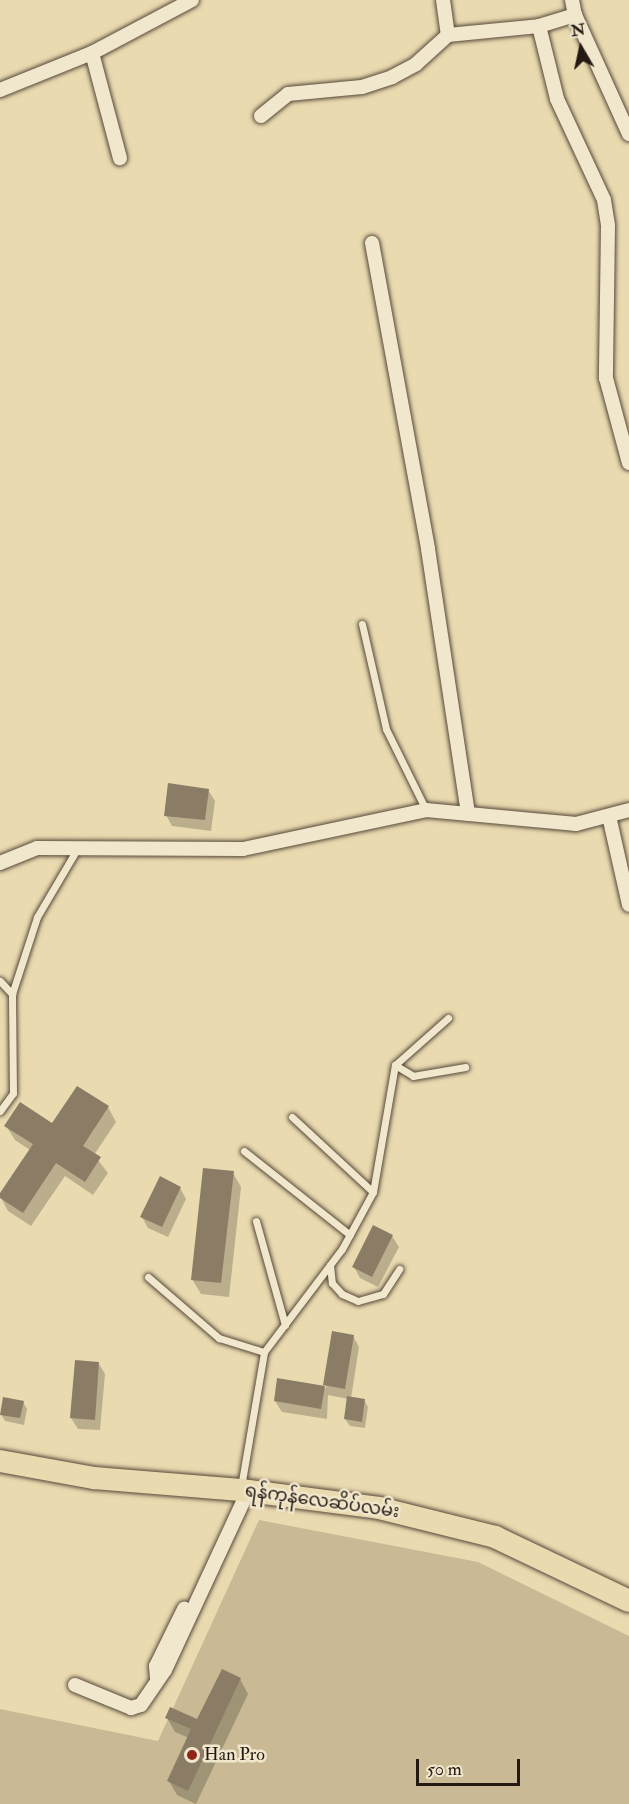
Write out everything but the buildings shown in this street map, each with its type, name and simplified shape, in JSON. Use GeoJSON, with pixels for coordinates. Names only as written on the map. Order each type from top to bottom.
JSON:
{"type":"FeatureCollection","features":[{"type":"Feature","properties":{"kind":"main road","name":"ရန်ကုန်လေဆိပ်လမ်း"},"geometry":{"type":"LineString","coordinates":[[0,1461],[94,1478],[244,1491],[379,1508],[495,1537],[629,1601]]}},
{"type":"Feature","properties":{"kind":"street"},"geometry":{"type":"LineString","coordinates":[[0,90],[92,53],[192,0]]}},
{"type":"Feature","properties":{"kind":"street"},"geometry":{"type":"LineString","coordinates":[[443,0],[448,35]]}},
{"type":"Feature","properties":{"kind":"street"},"geometry":{"type":"LineString","coordinates":[[572,0],[575,15],[629,134]]}},
{"type":"Feature","properties":{"kind":"street"},"geometry":{"type":"LineString","coordinates":[[261,116],[288,94],[363,87],[392,77],[416,64],[448,35],[539,26],[575,15]]}},
{"type":"Feature","properties":{"kind":"street"},"geometry":{"type":"LineString","coordinates":[[539,26],[557,99],[604,200],[608,226],[606,378],[629,463]]}},
{"type":"Feature","properties":{"kind":"street"},"geometry":{"type":"LineString","coordinates":[[92,53],[120,158]]}},
{"type":"Feature","properties":{"kind":"street"},"geometry":{"type":"LineString","coordinates":[[372,243],[428,549],[468,814]]}},
{"type":"Feature","properties":{"kind":"street"},"geometry":{"type":"LineString","coordinates":[[0,863],[37,848],[243,849],[426,810],[576,825],[629,810]]}},
{"type":"Feature","properties":{"kind":"street"},"geometry":{"type":"LineString","coordinates":[[609,816],[629,905]]}},
{"type":"Feature","properties":{"kind":"street"},"geometry":{"type":"LineString","coordinates":[[75,1685],[136,1707],[165,1670],[244,1491]]}},
{"type":"Feature","properties":{"kind":"lane"},"geometry":{"type":"LineString","coordinates":[[362,624],[386,729],[426,810]]}},
{"type":"Feature","properties":{"kind":"lane"},"geometry":{"type":"LineString","coordinates":[[0,1111],[13,1093],[12,994],[37,917],[77,849]]}},
{"type":"Feature","properties":{"kind":"lane"},"geometry":{"type":"LineString","coordinates":[[0,981],[12,994]]}},
{"type":"Feature","properties":{"kind":"lane"},"geometry":{"type":"LineString","coordinates":[[244,1491],[264,1352],[330,1265],[350,1235],[373,1192],[395,1065],[448,1018]]}},
{"type":"Feature","properties":{"kind":"lane"},"geometry":{"type":"LineString","coordinates":[[395,1065],[413,1076],[465,1067]]}},
{"type":"Feature","properties":{"kind":"lane"},"geometry":{"type":"LineString","coordinates":[[292,1117],[373,1192]]}},
{"type":"Feature","properties":{"kind":"lane"},"geometry":{"type":"LineString","coordinates":[[244,1150],[350,1235]]}},
{"type":"Feature","properties":{"kind":"lane"},"geometry":{"type":"LineString","coordinates":[[256,1221],[285,1325]]}},
{"type":"Feature","properties":{"kind":"lane"},"geometry":{"type":"LineString","coordinates":[[330,1265],[332,1283],[342,1294],[358,1301],[383,1294],[399,1269]]}},
{"type":"Feature","properties":{"kind":"lane"},"geometry":{"type":"LineString","coordinates":[[148,1277],[219,1338],[264,1352]]}},
{"type":"Feature","properties":{"kind":"shaded area"},"geometry":{"type":"Polygon","coordinates":[[[259,1520],[478,1562],[629,1636],[629,1804],[0,1804],[0,1709],[158,1741],[259,1520]]]}},
{"type":"Feature","properties":{"kind":"place","name":"Han Pro"},"geometry":{"type":"Point","coordinates":[192,1755]}}]}
